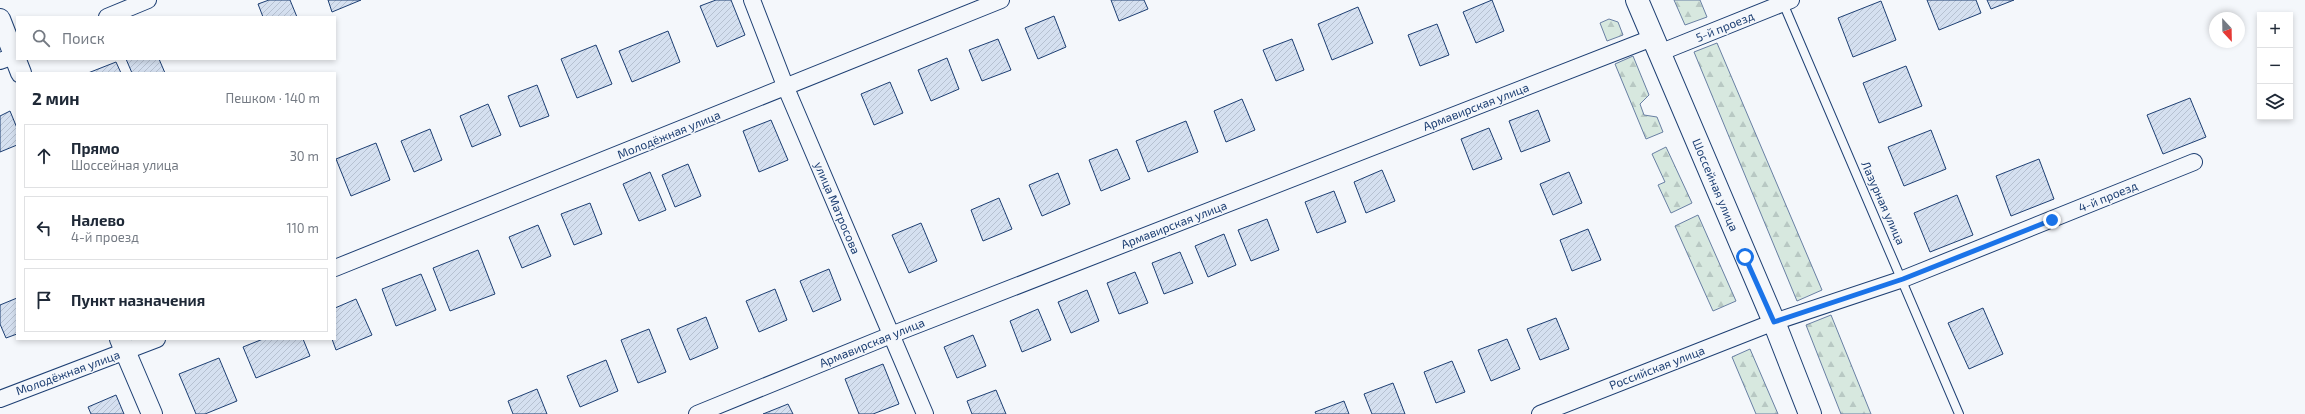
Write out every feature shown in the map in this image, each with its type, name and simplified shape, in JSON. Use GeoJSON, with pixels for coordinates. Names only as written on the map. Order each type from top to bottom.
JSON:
{"type":"FeatureCollection","features":[{"type":"Feature","properties":{"kind":"main road","name":"Шоссейная улица"},"geometry":{"type":"LineString","coordinates":[[1637,0],[1655,46],[1774,322],[1810,414]]}},
{"type":"Feature","properties":{"kind":"street"},"geometry":{"type":"LineString","coordinates":[[109,16],[148,0]]}},
{"type":"Feature","properties":{"kind":"street","name":"улица Матросова"},"geometry":{"type":"LineString","coordinates":[[752,0],[786,88],[926,414]]}},
{"type":"Feature","properties":{"kind":"street","name":"Молодёжная улица"},"geometry":{"type":"LineString","coordinates":[[336,268],[786,88],[1001,0]]}},
{"type":"Feature","properties":{"kind":"street","name":"5-й проезд"},"geometry":{"type":"LineString","coordinates":[[1655,46],[1787,2]]}},
{"type":"Feature","properties":{"kind":"street"},"geometry":{"type":"LineString","coordinates":[[0,19],[13,61]]}},
{"type":"Feature","properties":{"kind":"street","name":"Армавирская улица"},"geometry":{"type":"LineString","coordinates":[[697,414],[891,335],[1655,46]]}},
{"type":"Feature","properties":{"kind":"street","name":"4-й проезд"},"geometry":{"type":"LineString","coordinates":[[1774,322],[1903,279],[2194,162]]}},
{"type":"Feature","properties":{"kind":"street","name":"Российская улица"},"geometry":{"type":"LineString","coordinates":[[1540,414],[1774,322]]}},
{"type":"Feature","properties":{"kind":"street","name":"Молодёжная улица"},"geometry":{"type":"LineString","coordinates":[[0,398],[123,345],[151,340]]}},
{"type":"Feature","properties":{"kind":"street"},"geometry":{"type":"LineString","coordinates":[[123,345],[152,414]]}},
{"type":"Feature","properties":{"kind":"lane","name":"Лазурная улица"},"geometry":{"type":"LineString","coordinates":[[1787,2],[1959,414]]}},
{"type":"Feature","properties":{"kind":"green space"},"geometry":{"type":"Polygon","coordinates":[[[1674,0],[1700,0],[1707,17],[1685,25],[1674,0]]]}},
{"type":"Feature","properties":{"kind":"green space"},"geometry":{"type":"Polygon","coordinates":[[[1609,19],[1618,22],[1623,35],[1607,41],[1600,23],[1609,19]]]}},
{"type":"Feature","properties":{"kind":"green space"},"geometry":{"type":"Polygon","coordinates":[[[1717,43],[1822,290],[1797,301],[1694,52],[1717,43]]]}},
{"type":"Feature","properties":{"kind":"green space"},"geometry":{"type":"Polygon","coordinates":[[[1633,56],[1649,95],[1640,104],[1644,115],[1657,117],[1663,132],[1646,139],[1615,64],[1633,56]]]}},
{"type":"Feature","properties":{"kind":"green space"},"geometry":{"type":"Polygon","coordinates":[[[1666,147],[1692,203],[1671,213],[1658,185],[1665,182],[1652,154],[1666,147]]]}},
{"type":"Feature","properties":{"kind":"green space"},"geometry":{"type":"Polygon","coordinates":[[[1698,215],[1736,301],[1713,311],[1675,226],[1698,215]]]}},
{"type":"Feature","properties":{"kind":"green space"},"geometry":{"type":"Polygon","coordinates":[[[1831,315],[1871,414],[1841,414],[1806,325],[1831,315]]]}},
{"type":"Feature","properties":{"kind":"green space"},"geometry":{"type":"Polygon","coordinates":[[[1750,349],[1778,414],[1756,414],[1732,357],[1750,349]]]}},
{"type":"Feature","properties":{"kind":"building"},"geometry":{"type":"Polygon","coordinates":[[[269,0],[290,0],[297,16],[263,16],[258,4],[269,0]]]}},
{"type":"Feature","properties":{"kind":"building"},"geometry":{"type":"Polygon","coordinates":[[[328,0],[361,0],[332,12],[328,0]]]}},
{"type":"Feature","properties":{"kind":"building"},"geometry":{"type":"Polygon","coordinates":[[[716,0],[731,0],[745,35],[717,47],[700,6],[716,0]]]}},
{"type":"Feature","properties":{"kind":"building"},"geometry":{"type":"Polygon","coordinates":[[[1111,0],[1144,0],[1148,9],[1119,21],[1111,0]]]}},
{"type":"Feature","properties":{"kind":"building"},"geometry":{"type":"Polygon","coordinates":[[[1492,0],[1504,31],[1476,43],[1463,12],[1492,0]]]}},
{"type":"Feature","properties":{"kind":"building"},"geometry":{"type":"Polygon","coordinates":[[[1927,0],[1976,0],[1981,13],[1939,30],[1927,0]]]}},
{"type":"Feature","properties":{"kind":"building"},"geometry":{"type":"Polygon","coordinates":[[[1987,0],[2014,0],[1991,9],[1987,0]]]}},
{"type":"Feature","properties":{"kind":"building"},"geometry":{"type":"Polygon","coordinates":[[[1881,1],[1896,40],[1853,57],[1838,18],[1881,1]]]}},
{"type":"Feature","properties":{"kind":"building"},"geometry":{"type":"Polygon","coordinates":[[[1358,7],[1373,43],[1332,60],[1318,24],[1358,7]]]}},
{"type":"Feature","properties":{"kind":"building"},"geometry":{"type":"Polygon","coordinates":[[[1054,16],[1066,47],[1038,59],[1025,28],[1054,16]]]}},
{"type":"Feature","properties":{"kind":"building"},"geometry":{"type":"Polygon","coordinates":[[[1437,24],[1449,55],[1420,66],[1408,35],[1437,24]]]}},
{"type":"Feature","properties":{"kind":"building"},"geometry":{"type":"Polygon","coordinates":[[[668,31],[680,62],[632,82],[619,51],[668,31]]]}},
{"type":"Feature","properties":{"kind":"building"},"geometry":{"type":"Polygon","coordinates":[[[998,39],[1011,70],[982,81],[969,50],[998,39]]]}},
{"type":"Feature","properties":{"kind":"building"},"geometry":{"type":"Polygon","coordinates":[[[1292,39],[1304,70],[1276,81],[1263,50],[1292,39]]]}},
{"type":"Feature","properties":{"kind":"building"},"geometry":{"type":"Polygon","coordinates":[[[596,45],[612,84],[577,98],[561,59],[596,45]]]}},
{"type":"Feature","properties":{"kind":"building"},"geometry":{"type":"Polygon","coordinates":[[[947,58],[959,89],[931,101],[918,70],[947,58]]]}},
{"type":"Feature","properties":{"kind":"building"},"geometry":{"type":"Polygon","coordinates":[[[126,60],[159,60],[165,72],[132,72],[126,60]]]}},
{"type":"Feature","properties":{"kind":"building"},"geometry":{"type":"Polygon","coordinates":[[[116,62],[121,72],[91,72],[116,62]]]}},
{"type":"Feature","properties":{"kind":"building"},"geometry":{"type":"Polygon","coordinates":[[[1906,66],[1922,106],[1879,123],[1863,83],[1906,66]]]}},
{"type":"Feature","properties":{"kind":"building"},"geometry":{"type":"Polygon","coordinates":[[[890,82],[903,113],[874,125],[861,94],[890,82]]]}},
{"type":"Feature","properties":{"kind":"building"},"geometry":{"type":"Polygon","coordinates":[[[537,85],[549,116],[520,127],[508,96],[537,85]]]}},
{"type":"Feature","properties":{"kind":"building"},"geometry":{"type":"Polygon","coordinates":[[[2190,98],[2206,137],[2163,154],[2147,115],[2190,98]]]}},
{"type":"Feature","properties":{"kind":"building"},"geometry":{"type":"Polygon","coordinates":[[[1242,99],[1255,130],[1226,142],[1214,111],[1242,99]]]}},
{"type":"Feature","properties":{"kind":"building"},"geometry":{"type":"Polygon","coordinates":[[[488,104],[501,135],[472,147],[460,116],[488,104]]]}},
{"type":"Feature","properties":{"kind":"building"},"geometry":{"type":"Polygon","coordinates":[[[1538,110],[1550,141],[1521,152],[1509,121],[1538,110]]]}},
{"type":"Feature","properties":{"kind":"building"},"geometry":{"type":"Polygon","coordinates":[[[10,111],[16,126],[16,145],[0,152],[0,116],[10,111]]]}},
{"type":"Feature","properties":{"kind":"building"},"geometry":{"type":"Polygon","coordinates":[[[771,120],[788,160],[759,172],[743,131],[771,120]]]}},
{"type":"Feature","properties":{"kind":"building"},"geometry":{"type":"Polygon","coordinates":[[[1186,121],[1198,152],[1148,172],[1136,141],[1186,121]]]}},
{"type":"Feature","properties":{"kind":"building"},"geometry":{"type":"Polygon","coordinates":[[[1489,128],[1502,159],[1473,170],[1461,139],[1489,128]]]}},
{"type":"Feature","properties":{"kind":"building"},"geometry":{"type":"Polygon","coordinates":[[[430,129],[442,160],[414,172],[401,141],[430,129]]]}},
{"type":"Feature","properties":{"kind":"building"},"geometry":{"type":"Polygon","coordinates":[[[1931,130],[1946,169],[1904,186],[1888,147],[1931,130]]]}},
{"type":"Feature","properties":{"kind":"building"},"geometry":{"type":"Polygon","coordinates":[[[376,143],[390,180],[351,196],[336,159],[376,143]]]}},
{"type":"Feature","properties":{"kind":"building"},"geometry":{"type":"Polygon","coordinates":[[[1117,149],[1130,179],[1101,191],[1089,160],[1117,149]]]}},
{"type":"Feature","properties":{"kind":"building"},"geometry":{"type":"Polygon","coordinates":[[[2039,159],[2054,199],[2011,216],[1996,176],[2039,159]]]}},
{"type":"Feature","properties":{"kind":"building"},"geometry":{"type":"Polygon","coordinates":[[[688,164],[701,196],[675,207],[662,175],[688,164]]]}},
{"type":"Feature","properties":{"kind":"building"},"geometry":{"type":"Polygon","coordinates":[[[1382,170],[1395,201],[1366,213],[1354,182],[1382,170]]]}},
{"type":"Feature","properties":{"kind":"building"},"geometry":{"type":"Polygon","coordinates":[[[650,172],[666,210],[639,221],[623,184],[650,172]]]}},
{"type":"Feature","properties":{"kind":"building"},"geometry":{"type":"Polygon","coordinates":[[[1569,172],[1582,203],[1553,215],[1540,184],[1569,172]]]}},
{"type":"Feature","properties":{"kind":"building"},"geometry":{"type":"Polygon","coordinates":[[[1058,173],[1070,204],[1042,216],[1029,185],[1058,173]]]}},
{"type":"Feature","properties":{"kind":"building"},"geometry":{"type":"Polygon","coordinates":[[[1334,191],[1346,222],[1317,233],[1305,202],[1334,191]]]}},
{"type":"Feature","properties":{"kind":"building"},"geometry":{"type":"Polygon","coordinates":[[[1957,195],[1973,235],[1930,252],[1914,213],[1957,195]]]}},
{"type":"Feature","properties":{"kind":"building"},"geometry":{"type":"Polygon","coordinates":[[[999,198],[1012,229],[983,241],[971,210],[999,198]]]}},
{"type":"Feature","properties":{"kind":"building"},"geometry":{"type":"Polygon","coordinates":[[[590,203],[602,234],[574,245],[561,214],[590,203]]]}},
{"type":"Feature","properties":{"kind":"building"},"geometry":{"type":"Polygon","coordinates":[[[1267,219],[1279,250],[1251,261],[1238,230],[1267,219]]]}},
{"type":"Feature","properties":{"kind":"building"},"geometry":{"type":"Polygon","coordinates":[[[921,223],[937,261],[909,273],[892,235],[921,223]]]}},
{"type":"Feature","properties":{"kind":"building"},"geometry":{"type":"Polygon","coordinates":[[[538,225],[551,256],[522,268],[509,237],[538,225]]]}},
{"type":"Feature","properties":{"kind":"building"},"geometry":{"type":"Polygon","coordinates":[[[1588,229],[1601,260],[1572,271],[1560,240],[1588,229]]]}},
{"type":"Feature","properties":{"kind":"building"},"geometry":{"type":"Polygon","coordinates":[[[1224,234],[1236,265],[1208,277],[1195,246],[1224,234]]]}},
{"type":"Feature","properties":{"kind":"building"},"geometry":{"type":"Polygon","coordinates":[[[478,250],[495,294],[450,311],[433,268],[478,250]]]}},
{"type":"Feature","properties":{"kind":"building"},"geometry":{"type":"Polygon","coordinates":[[[1180,252],[1193,283],[1164,294],[1152,263],[1180,252]]]}},
{"type":"Feature","properties":{"kind":"building"},"geometry":{"type":"Polygon","coordinates":[[[829,269],[841,300],[813,312],[800,281],[829,269]]]}},
{"type":"Feature","properties":{"kind":"building"},"geometry":{"type":"Polygon","coordinates":[[[1135,272],[1148,303],[1119,314],[1107,283],[1135,272]]]}},
{"type":"Feature","properties":{"kind":"building"},"geometry":{"type":"Polygon","coordinates":[[[421,274],[436,310],[396,326],[382,289],[421,274]]]}},
{"type":"Feature","properties":{"kind":"building"},"geometry":{"type":"Polygon","coordinates":[[[775,289],[787,320],[759,332],[746,301],[775,289]]]}},
{"type":"Feature","properties":{"kind":"building"},"geometry":{"type":"Polygon","coordinates":[[[1087,290],[1099,321],[1071,333],[1058,302],[1087,290]]]}},
{"type":"Feature","properties":{"kind":"building"},"geometry":{"type":"Polygon","coordinates":[[[16,298],[16,334],[6,338],[0,324],[0,305],[16,298]]]}},
{"type":"Feature","properties":{"kind":"building"},"geometry":{"type":"Polygon","coordinates":[[[356,299],[372,335],[336,350],[332,340],[336,340],[336,308],[356,299]]]}},
{"type":"Feature","properties":{"kind":"building"},"geometry":{"type":"Polygon","coordinates":[[[1983,308],[2003,354],[1969,369],[1948,323],[1983,308]]]}},
{"type":"Feature","properties":{"kind":"building"},"geometry":{"type":"Polygon","coordinates":[[[1038,309],[1051,340],[1022,352],[1010,321],[1038,309]]]}},
{"type":"Feature","properties":{"kind":"building"},"geometry":{"type":"Polygon","coordinates":[[[706,317],[718,348],[690,360],[677,329],[706,317]]]}},
{"type":"Feature","properties":{"kind":"building"},"geometry":{"type":"Polygon","coordinates":[[[1556,318],[1569,349],[1540,360],[1527,329],[1556,318]]]}},
{"type":"Feature","properties":{"kind":"building"},"geometry":{"type":"Polygon","coordinates":[[[649,329],[666,372],[638,383],[621,340],[649,329]]]}},
{"type":"Feature","properties":{"kind":"building"},"geometry":{"type":"Polygon","coordinates":[[[973,335],[986,366],[957,378],[944,347],[973,335]]]}},
{"type":"Feature","properties":{"kind":"building"},"geometry":{"type":"Polygon","coordinates":[[[1507,339],[1520,369],[1491,381],[1478,350],[1507,339]]]}},
{"type":"Feature","properties":{"kind":"building"},"geometry":{"type":"Polygon","coordinates":[[[260,340],[303,340],[310,356],[256,378],[243,347],[260,340]]]}},
{"type":"Feature","properties":{"kind":"building"},"geometry":{"type":"Polygon","coordinates":[[[219,358],[237,401],[205,414],[196,414],[179,374],[219,358]]]}},
{"type":"Feature","properties":{"kind":"building"},"geometry":{"type":"Polygon","coordinates":[[[606,360],[618,391],[580,407],[567,376],[606,360]]]}},
{"type":"Feature","properties":{"kind":"building"},"geometry":{"type":"Polygon","coordinates":[[[1452,361],[1465,392],[1436,403],[1424,372],[1452,361]]]}},
{"type":"Feature","properties":{"kind":"building"},"geometry":{"type":"Polygon","coordinates":[[[883,364],[899,404],[873,414],[859,414],[845,379],[883,364]]]}},
{"type":"Feature","properties":{"kind":"building"},"geometry":{"type":"Polygon","coordinates":[[[1393,383],[1405,414],[1372,414],[1364,394],[1393,383]]]}},
{"type":"Feature","properties":{"kind":"building"},"geometry":{"type":"Polygon","coordinates":[[[537,389],[547,414],[513,414],[508,401],[537,389]]]}},
{"type":"Feature","properties":{"kind":"building"},"geometry":{"type":"Polygon","coordinates":[[[996,390],[1006,414],[972,414],[967,401],[996,390]]]}},
{"type":"Feature","properties":{"kind":"building"},"geometry":{"type":"Polygon","coordinates":[[[116,395],[124,414],[91,414],[88,407],[116,395]]]}},
{"type":"Feature","properties":{"kind":"building"},"geometry":{"type":"Polygon","coordinates":[[[1344,401],[1349,414],[1316,414],[1315,412],[1344,401]]]}},
{"type":"Feature","properties":{"kind":"building"},"geometry":{"type":"Polygon","coordinates":[[[788,404],[793,414],[763,414],[788,404]]]}},
{"type":"Feature","properties":{"kind":"route"},"geometry":{"type":"LineString","coordinates":[[1745,257],[1774,322],[1903,279],[2052,220]]}}]}
